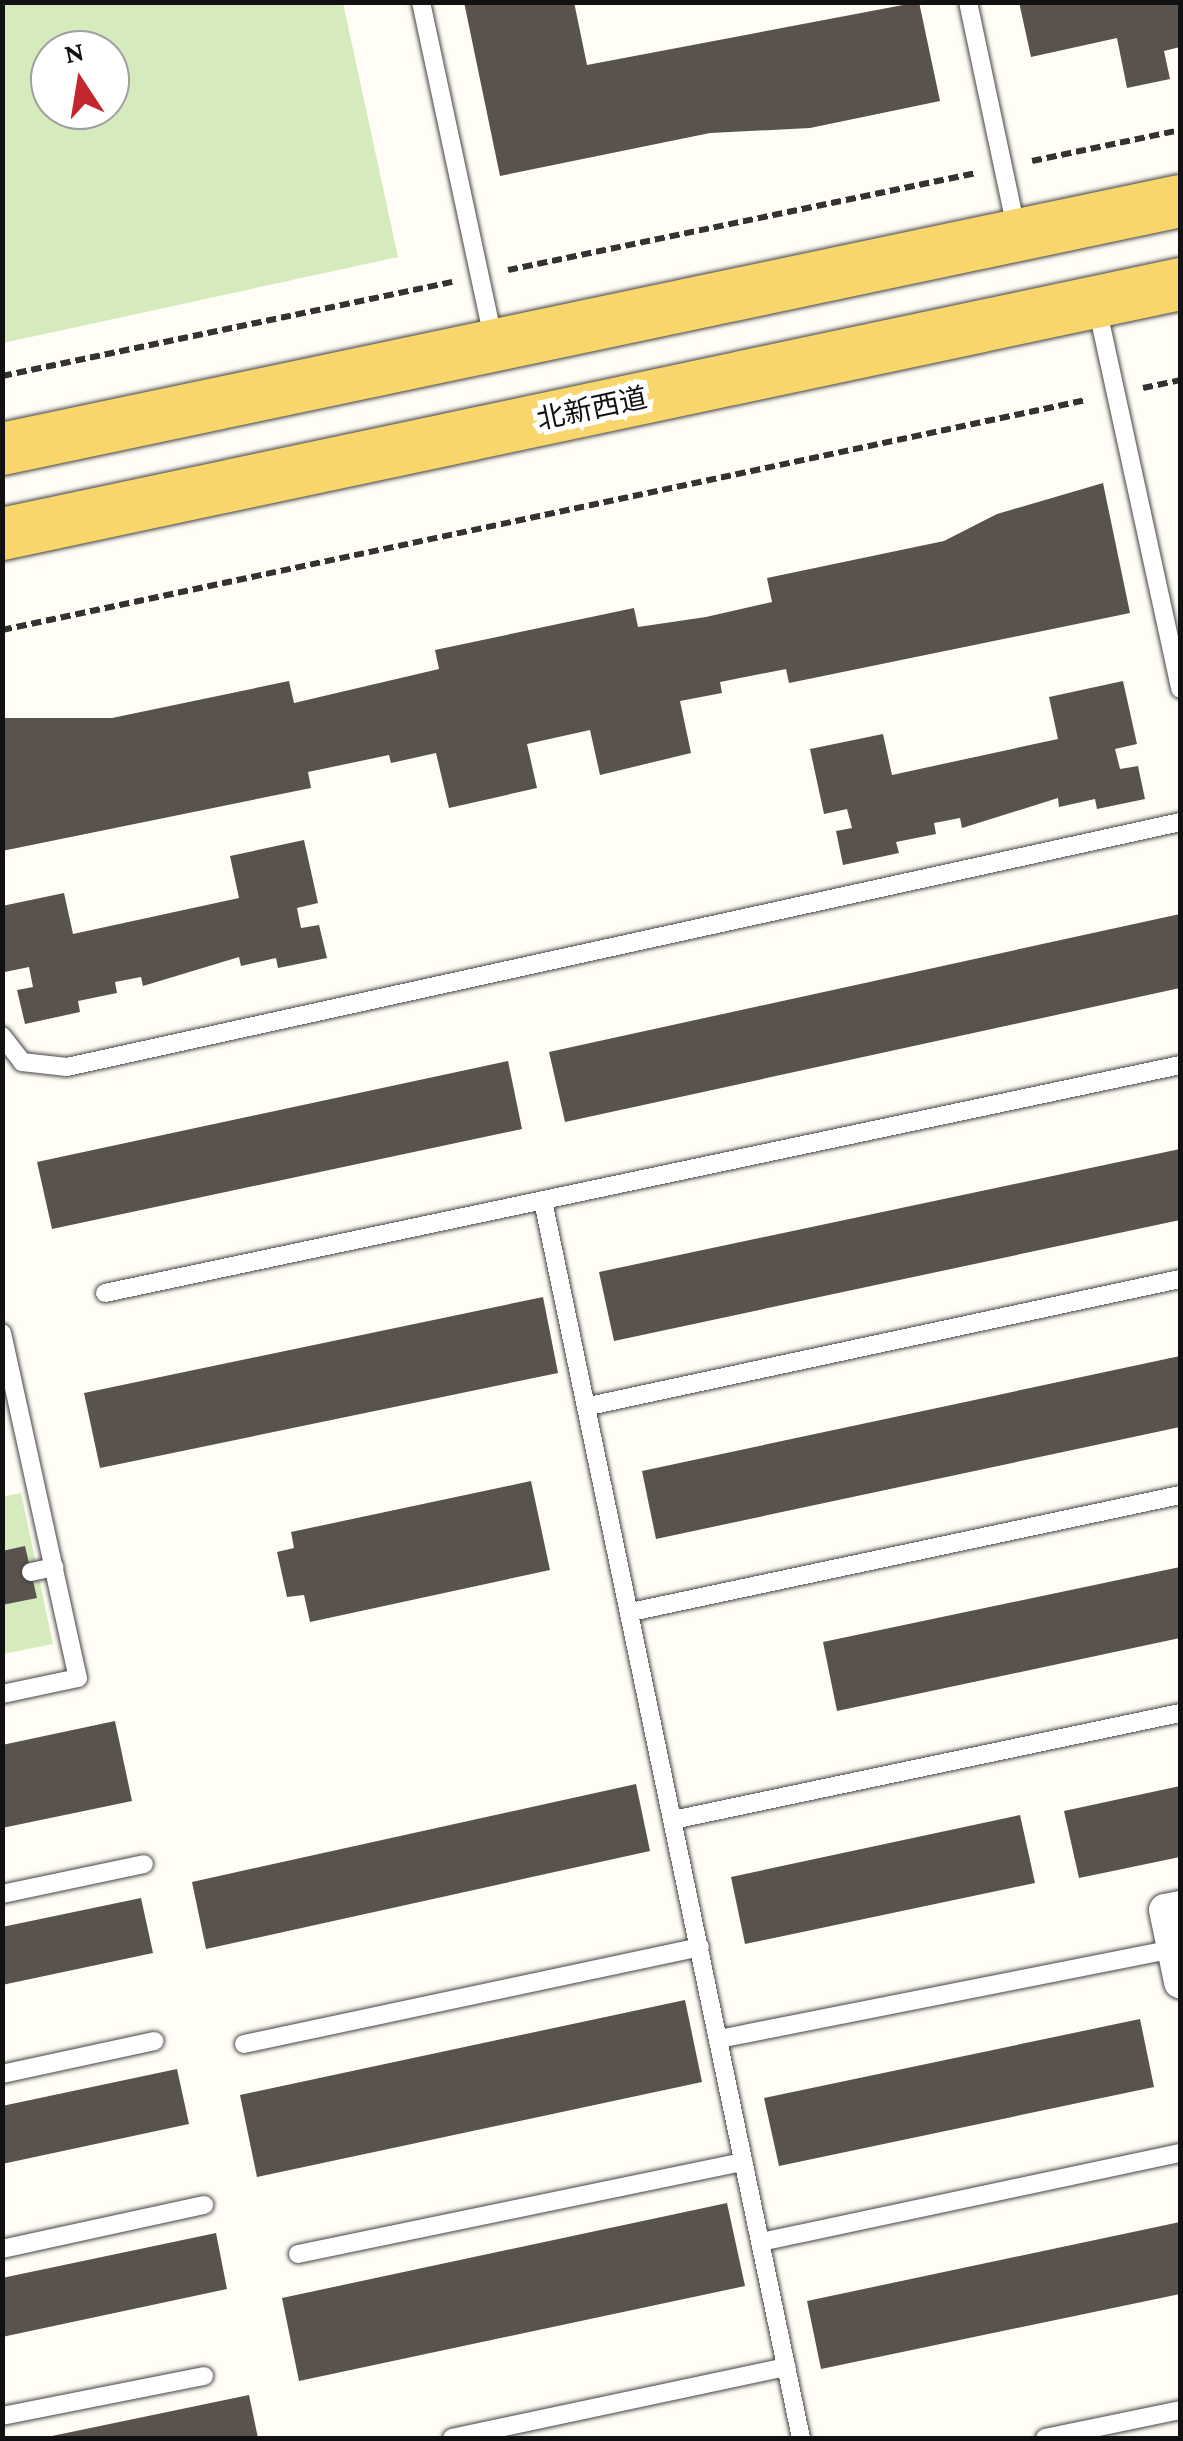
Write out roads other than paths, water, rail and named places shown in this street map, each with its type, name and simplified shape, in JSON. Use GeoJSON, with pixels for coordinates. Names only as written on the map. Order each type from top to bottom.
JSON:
{"type":"FeatureCollection","features":[{"type":"Feature","properties":{"kind":"main road"},"geometry":{"type":"LineString","coordinates":[[2,450],[1180,202]]}},
{"type":"Feature","properties":{"kind":"main road","name":"北新西道"},"geometry":{"type":"LineString","coordinates":[[2,534],[1180,284]]}},
{"type":"Feature","properties":{"kind":"street"},"geometry":{"type":"LineString","coordinates":[[1180,1907],[1165,1910],[1180,1982]]}},
{"type":"Feature","properties":{"kind":"lane"},"geometry":{"type":"LineString","coordinates":[[421,2],[494,344]]}},
{"type":"Feature","properties":{"kind":"lane"},"geometry":{"type":"LineString","coordinates":[[968,2],[1018,234]]}},
{"type":"Feature","properties":{"kind":"lane"},"geometry":{"type":"LineString","coordinates":[[1096,302],[1180,689]]}},
{"type":"Feature","properties":{"kind":"lane"},"geometry":{"type":"LineString","coordinates":[[2,1036],[22,1062],[67,1067],[1180,822]]}},
{"type":"Feature","properties":{"kind":"lane"},"geometry":{"type":"LineString","coordinates":[[105,1293],[1180,1065]]}},
{"type":"Feature","properties":{"kind":"lane"},"geometry":{"type":"LineString","coordinates":[[543,1201],[589,1406],[801,2438]]}},
{"type":"Feature","properties":{"kind":"lane"},"geometry":{"type":"LineString","coordinates":[[589,1406],[1180,1280]]}},
{"type":"Feature","properties":{"kind":"lane"},"geometry":{"type":"LineString","coordinates":[[2,1334],[78,1678],[2,1694]]}},
{"type":"Feature","properties":{"kind":"lane"},"geometry":{"type":"LineString","coordinates":[[631,1612],[1180,1495]]}},
{"type":"Feature","properties":{"kind":"lane"},"geometry":{"type":"LineString","coordinates":[[31,1572],[54,1567]]}},
{"type":"Feature","properties":{"kind":"lane"},"geometry":{"type":"LineString","coordinates":[[674,1820],[1180,1712]]}},
{"type":"Feature","properties":{"kind":"lane"},"geometry":{"type":"LineString","coordinates":[[2,1894],[144,1864]]}},
{"type":"Feature","properties":{"kind":"lane"},"geometry":{"type":"LineString","coordinates":[[244,2044],[700,1946]]}},
{"type":"Feature","properties":{"kind":"lane"},"geometry":{"type":"LineString","coordinates":[[719,2039],[1174,1949]]}},
{"type":"Feature","properties":{"kind":"lane"},"geometry":{"type":"LineString","coordinates":[[2,2074],[154,2041]]}},
{"type":"Feature","properties":{"kind":"lane"},"geometry":{"type":"LineString","coordinates":[[761,2242],[1180,2153]]}},
{"type":"Feature","properties":{"kind":"lane"},"geometry":{"type":"LineString","coordinates":[[298,2254],[744,2162]]}},
{"type":"Feature","properties":{"kind":"lane"},"geometry":{"type":"LineString","coordinates":[[2,2249],[204,2205]]}},
{"type":"Feature","properties":{"kind":"lane"},"geometry":{"type":"LineString","coordinates":[[452,2438],[787,2367]]}},
{"type":"Feature","properties":{"kind":"lane"},"geometry":{"type":"LineString","coordinates":[[2,2416],[204,2376]]}},
{"type":"Feature","properties":{"kind":"lane"},"geometry":{"type":"LineString","coordinates":[[1045,2438],[1180,2410]]}}]}
